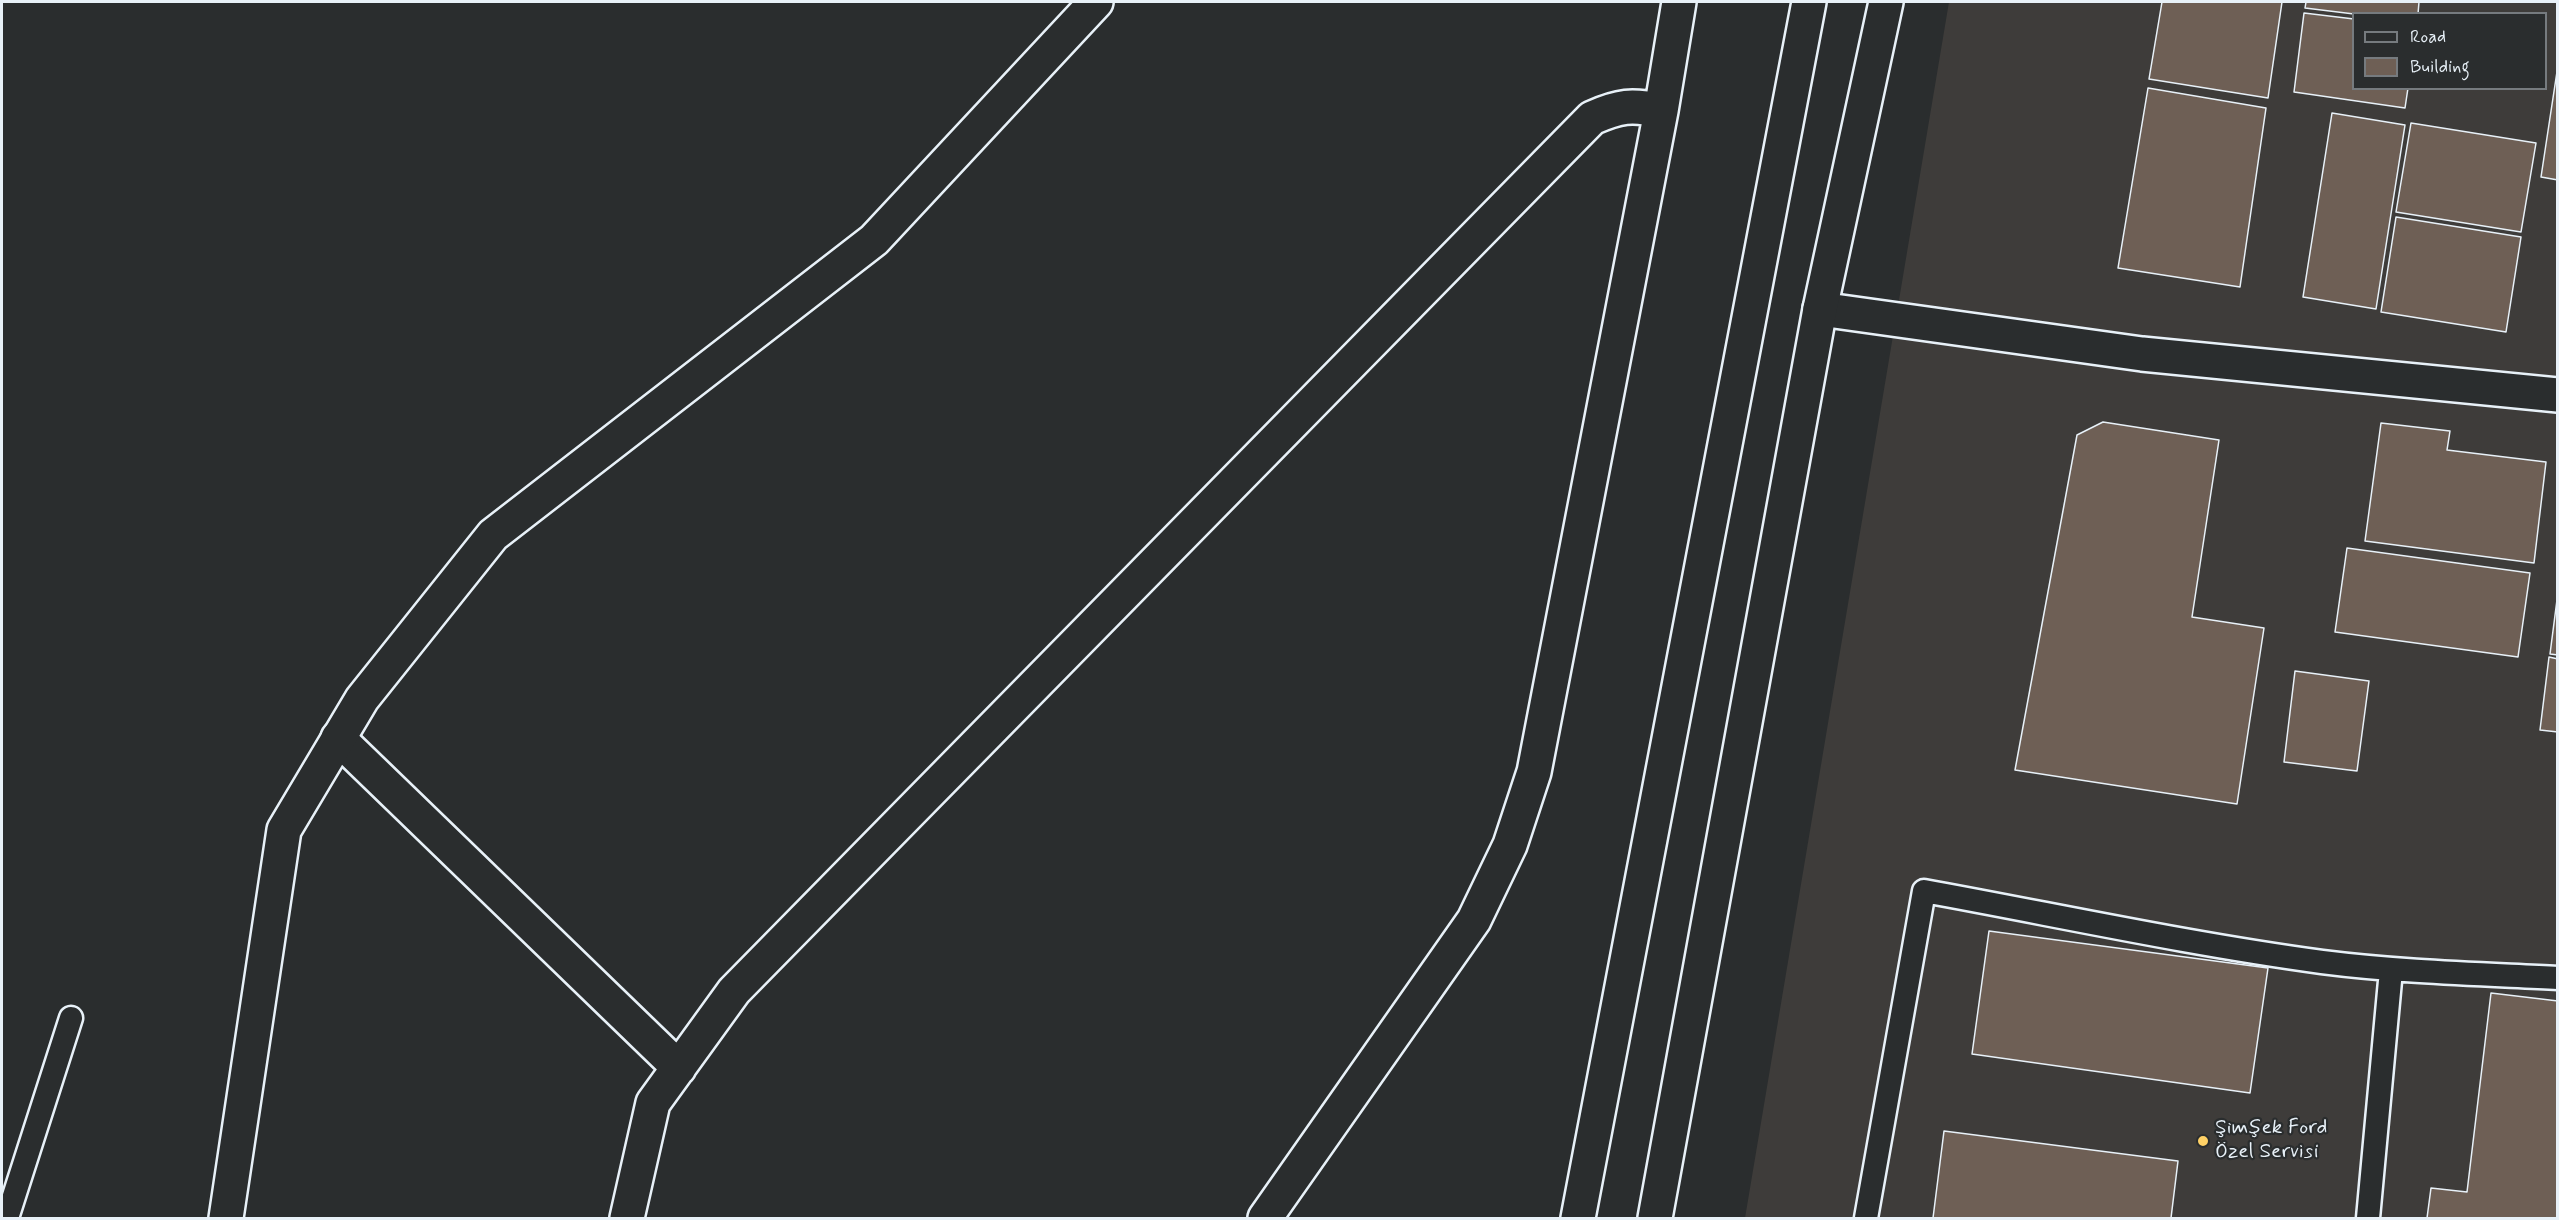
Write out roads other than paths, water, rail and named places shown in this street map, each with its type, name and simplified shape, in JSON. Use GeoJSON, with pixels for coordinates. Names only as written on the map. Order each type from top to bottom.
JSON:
{"type":"FeatureCollection","features":[{"type":"Feature","properties":{"kind":"street"},"geometry":{"type":"LineString","coordinates":[[226,1218],[284,830],[362,699],[493,535],[874,240],[1096,2]]}},
{"type":"Feature","properties":{"kind":"street"},"geometry":{"type":"LineString","coordinates":[[1264,1218],[1474,920],[1510,845],[1534,772],[1661,111],[1679,2]]}},
{"type":"Feature","properties":{"kind":"street"},"geometry":{"type":"LineString","coordinates":[[1578,1218],[1809,2]]}},
{"type":"Feature","properties":{"kind":"street"},"geometry":{"type":"LineString","coordinates":[[1654,1218],[1820,309],[1886,2]]}},
{"type":"Feature","properties":{"kind":"street"},"geometry":{"type":"LineString","coordinates":[[627,1218],[653,1103],[734,992],[1592,118],[1615,108],[1638,106],[1661,111]]}},
{"type":"Feature","properties":{"kind":"street"},"geometry":{"type":"LineString","coordinates":[[1820,309],[2142,354],[2558,396]]}},
{"type":"Feature","properties":{"kind":"street"},"geometry":{"type":"LineString","coordinates":[[338,738],[679,1068]]}},
{"type":"Feature","properties":{"kind":"lane"},"geometry":{"type":"LineString","coordinates":[[1866,1218],[1924,891],[2256,952],[2391,970],[2558,978]]}},
{"type":"Feature","properties":{"kind":"lane"},"geometry":{"type":"LineString","coordinates":[[2368,1218],[2391,970]]}},
{"type":"Feature","properties":{"kind":"lane"},"geometry":{"type":"LineString","coordinates":[[7,1218],[71,1018]]}},
{"type":"Feature","properties":{"kind":"place","name":"Şimşek Ford Özel Servisi"},"geometry":{"type":"Point","coordinates":[2203,1141]}}]}
